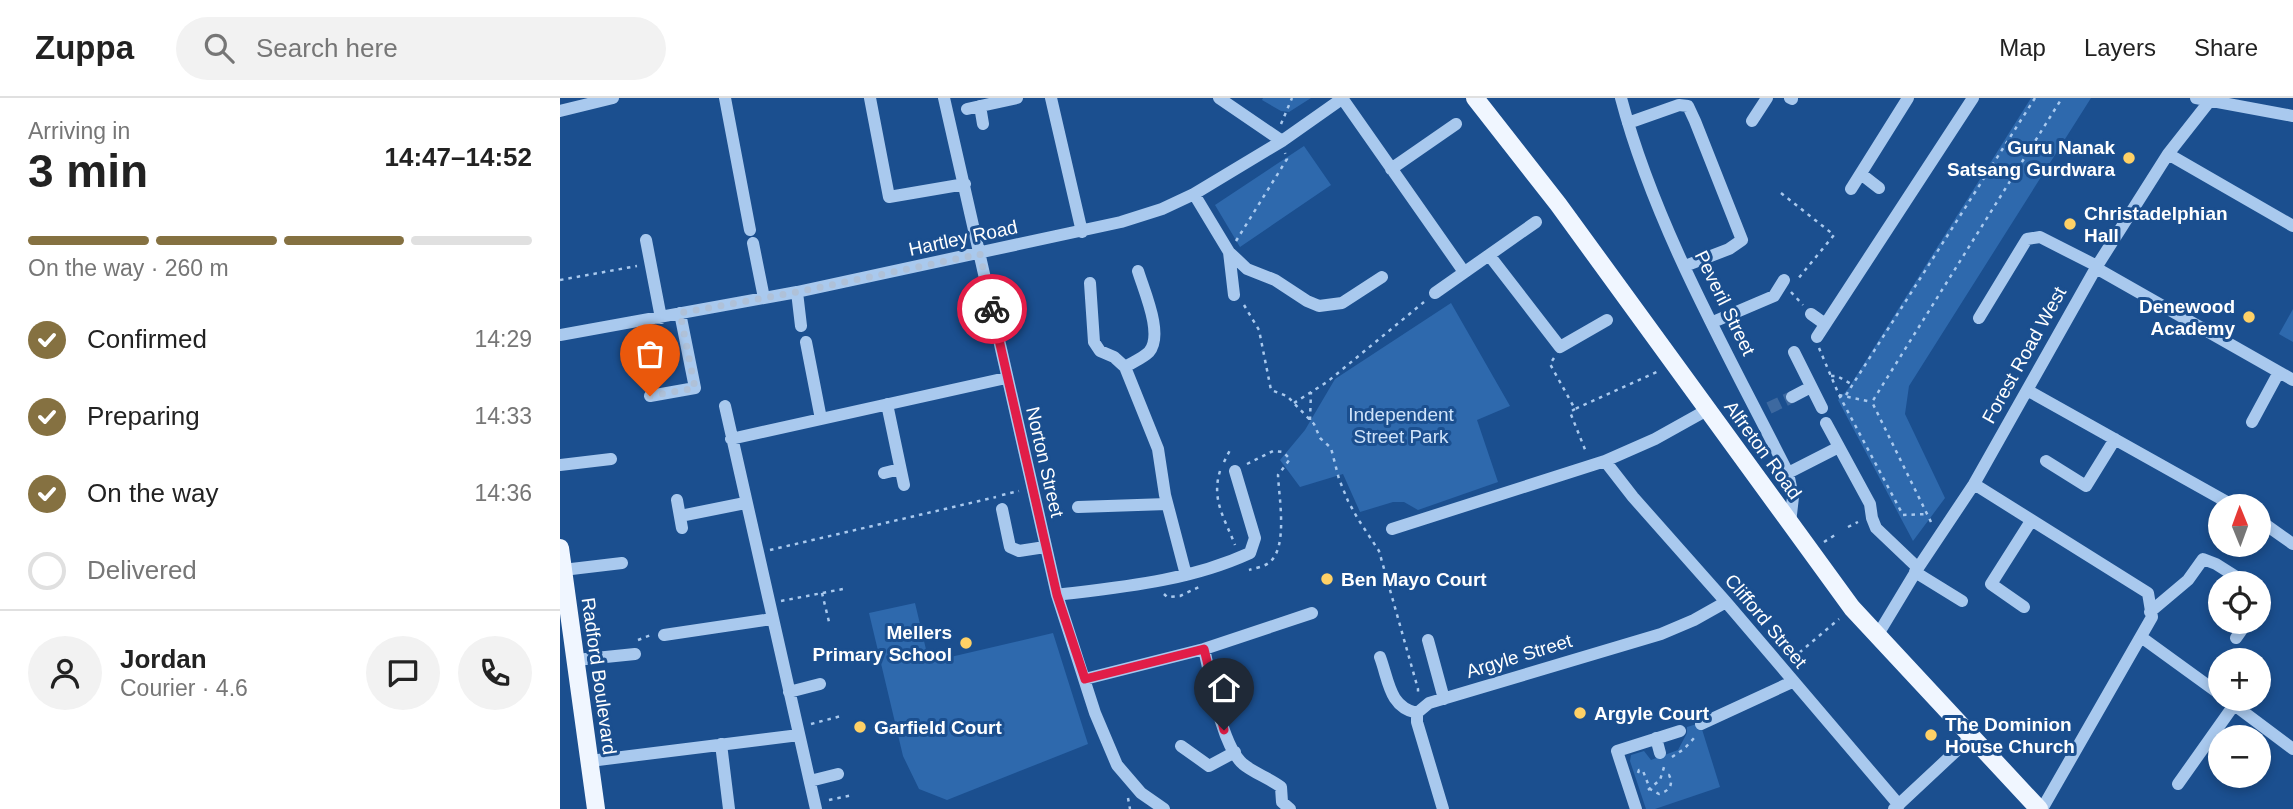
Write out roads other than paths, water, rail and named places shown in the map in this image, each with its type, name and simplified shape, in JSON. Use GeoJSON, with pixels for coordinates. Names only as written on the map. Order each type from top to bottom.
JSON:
{"type":"FeatureCollection","features":[{"type":"Feature","properties":{"kind":"main road","name":"Alfreton Road"},"geometry":{"type":"LineString","coordinates":[[1475,98],[1558,204],[1852,608],[2040,809]]}},
{"type":"Feature","properties":{"kind":"main road","name":"Radford Boulevard"},"geometry":{"type":"LineString","coordinates":[[560,548],[564,607],[576,660],[596,809]]}},
{"type":"Feature","properties":{"kind":"street"},"geometry":{"type":"LineString","coordinates":[[560,111],[612,98]]}},
{"type":"Feature","properties":{"kind":"street"},"geometry":{"type":"LineString","coordinates":[[724,98],[764,298]]}},
{"type":"Feature","properties":{"kind":"street"},"geometry":{"type":"LineString","coordinates":[[870,98],[890,197],[965,184]]}},
{"type":"Feature","properties":{"kind":"street","name":"Norton Street"},"geometry":{"type":"LineString","coordinates":[[944,98],[1057,595],[1095,713],[1116,765],[1141,793],[1164,809]]}},
{"type":"Feature","properties":{"kind":"street"},"geometry":{"type":"LineString","coordinates":[[983,124],[974,107],[1017,98]]}},
{"type":"Feature","properties":{"kind":"street"},"geometry":{"type":"LineString","coordinates":[[1051,98],[1082,232]]}},
{"type":"Feature","properties":{"kind":"street"},"geometry":{"type":"LineString","coordinates":[[1342,98],[1464,272]]}},
{"type":"Feature","properties":{"kind":"street","name":"Hartley Road"},"geometry":{"type":"LineString","coordinates":[[560,335],[797,292],[980,254],[1082,232],[1162,209],[1195,194],[1342,98]]}},
{"type":"Feature","properties":{"kind":"street","name":"Peveril Street"},"geometry":{"type":"LineString","coordinates":[[1621,98],[1642,167],[1685,267],[1764,410],[1788,473],[1793,497],[1790,523]]}},
{"type":"Feature","properties":{"kind":"street"},"geometry":{"type":"LineString","coordinates":[[1752,121],[1767,98]]}},
{"type":"Feature","properties":{"kind":"street"},"geometry":{"type":"LineString","coordinates":[[1851,189],[1908,98]]}},
{"type":"Feature","properties":{"kind":"street"},"geometry":{"type":"LineString","coordinates":[[1817,337],[1973,98]]}},
{"type":"Feature","properties":{"kind":"street"},"geometry":{"type":"LineString","coordinates":[[2205,99],[2293,117]]}},
{"type":"Feature","properties":{"kind":"street","name":"Forest Road West"},"geometry":{"type":"LineString","coordinates":[[1877,636],[1974,484],[2096,267],[2205,99]]}},
{"type":"Feature","properties":{"kind":"street"},"geometry":{"type":"LineString","coordinates":[[1228,100],[1279,138]]}},
{"type":"Feature","properties":{"kind":"street"},"geometry":{"type":"LineString","coordinates":[[1628,123],[1679,105],[1688,106],[1700,133],[1742,240],[1729,249],[1685,267]]}},
{"type":"Feature","properties":{"kind":"street"},"geometry":{"type":"LineString","coordinates":[[1391,169],[1456,124]]}},
{"type":"Feature","properties":{"kind":"street"},"geometry":{"type":"LineString","coordinates":[[2168,154],[2293,226]]}},
{"type":"Feature","properties":{"kind":"street"},"geometry":{"type":"LineString","coordinates":[[1861,174],[1879,188]]}},
{"type":"Feature","properties":{"kind":"street"},"geometry":{"type":"LineString","coordinates":[[1195,194],[1229,252],[1247,269],[1275,280],[1307,301],[1319,306],[1342,303],[1382,277]]}},
{"type":"Feature","properties":{"kind":"street"},"geometry":{"type":"LineString","coordinates":[[1435,293],[1536,222]]}},
{"type":"Feature","properties":{"kind":"street"},"geometry":{"type":"LineString","coordinates":[[1979,318],[2027,239],[2040,237],[2293,380]]}},
{"type":"Feature","properties":{"kind":"street"},"geometry":{"type":"LineString","coordinates":[[646,240],[661,318]]}},
{"type":"Feature","properties":{"kind":"street"},"geometry":{"type":"LineString","coordinates":[[1229,252],[1234,295]]}},
{"type":"Feature","properties":{"kind":"street"},"geometry":{"type":"LineString","coordinates":[[1489,255],[1560,347],[1607,320]]}},
{"type":"Feature","properties":{"kind":"street"},"geometry":{"type":"LineString","coordinates":[[1125,367],[1148,353],[1154,343],[1155,330],[1138,271]]}},
{"type":"Feature","properties":{"kind":"street"},"geometry":{"type":"LineString","coordinates":[[1713,322],[1774,296],[1790,281]]}},
{"type":"Feature","properties":{"kind":"street"},"geometry":{"type":"LineString","coordinates":[[1090,283],[1094,342],[1100,351],[1114,357],[1125,367],[1158,449],[1167,504],[1186,575]]}},
{"type":"Feature","properties":{"kind":"street"},"geometry":{"type":"LineString","coordinates":[[797,292],[801,326]]}},
{"type":"Feature","properties":{"kind":"street"},"geometry":{"type":"LineString","coordinates":[[1808,311],[1825,324]]}},
{"type":"Feature","properties":{"kind":"street"},"geometry":{"type":"LineString","coordinates":[[650,396],[695,388],[680,313]]}},
{"type":"Feature","properties":{"kind":"street"},"geometry":{"type":"LineString","coordinates":[[806,342],[821,419]]}},
{"type":"Feature","properties":{"kind":"street"},"geometry":{"type":"LineString","coordinates":[[1794,352],[1822,408]]}},
{"type":"Feature","properties":{"kind":"street"},"geometry":{"type":"LineString","coordinates":[[2252,422],[2280,372]]}},
{"type":"Feature","properties":{"kind":"street"},"geometry":{"type":"LineString","coordinates":[[731,439],[1006,378]]}},
{"type":"Feature","properties":{"kind":"street"},"geometry":{"type":"LineString","coordinates":[[1792,397],[1811,387]]}},
{"type":"Feature","properties":{"kind":"street"},"geometry":{"type":"LineString","coordinates":[[2027,390],[2213,494]]}},
{"type":"Feature","properties":{"kind":"street"},"geometry":{"type":"LineString","coordinates":[[887,404],[904,485]]}},
{"type":"Feature","properties":{"kind":"street"},"geometry":{"type":"LineString","coordinates":[[725,405],[745,503],[816,806]]}},
{"type":"Feature","properties":{"kind":"street"},"geometry":{"type":"LineString","coordinates":[[1392,529],[1605,461],[1655,439],[1707,410]]}},
{"type":"Feature","properties":{"kind":"street"},"geometry":{"type":"LineString","coordinates":[[1826,423],[1870,504],[1876,528],[1917,570],[1962,601]]}},
{"type":"Feature","properties":{"kind":"street"},"geometry":{"type":"LineString","coordinates":[[2046,461],[2086,486],[2115,439]]}},
{"type":"Feature","properties":{"kind":"street"},"geometry":{"type":"LineString","coordinates":[[1788,473],[1839,447]]}},
{"type":"Feature","properties":{"kind":"street"},"geometry":{"type":"LineString","coordinates":[[560,465],[611,459]]}},
{"type":"Feature","properties":{"kind":"street","name":"Clifford Street"},"geometry":{"type":"LineString","coordinates":[[1605,461],[1896,807]]}},
{"type":"Feature","properties":{"kind":"street"},"geometry":{"type":"LineString","coordinates":[[884,473],[900,469]]}},
{"type":"Feature","properties":{"kind":"street"},"geometry":{"type":"LineString","coordinates":[[1057,595],[1186,575],[1251,553],[1255,538],[1235,471]]}},
{"type":"Feature","properties":{"kind":"street"},"geometry":{"type":"LineString","coordinates":[[1974,484],[2148,593],[2152,617],[2040,809]]}},
{"type":"Feature","properties":{"kind":"street"},"geometry":{"type":"LineString","coordinates":[[677,500],[681,522],[745,503]]}},
{"type":"Feature","properties":{"kind":"street"},"geometry":{"type":"LineString","coordinates":[[1078,507],[1167,504]]}},
{"type":"Feature","properties":{"kind":"street"},"geometry":{"type":"LineString","coordinates":[[1002,509],[1010,547],[1019,551],[1045,547]]}},
{"type":"Feature","properties":{"kind":"street"},"geometry":{"type":"LineString","coordinates":[[2024,607],[1991,584],[2031,521]]}},
{"type":"Feature","properties":{"kind":"street"},"geometry":{"type":"LineString","coordinates":[[2272,529],[2293,544]]}},
{"type":"Feature","properties":{"kind":"street"},"geometry":{"type":"LineString","coordinates":[[2150,612],[2188,580],[2203,559],[2228,571]]}},
{"type":"Feature","properties":{"kind":"street"},"geometry":{"type":"LineString","coordinates":[[563,570],[622,563]]}},
{"type":"Feature","properties":{"kind":"street","name":"Argyle Street"},"geometry":{"type":"LineString","coordinates":[[1417,713],[1429,703],[1661,634],[1726,602]]}},
{"type":"Feature","properties":{"kind":"street"},"geometry":{"type":"LineString","coordinates":[[1085,679],[1290,627],[1312,613]]}},
{"type":"Feature","properties":{"kind":"street"},"geometry":{"type":"LineString","coordinates":[[686,617],[688,631]]}},
{"type":"Feature","properties":{"kind":"street"},"geometry":{"type":"LineString","coordinates":[[663,635],[772,619]]}},
{"type":"Feature","properties":{"kind":"street"},"geometry":{"type":"LineString","coordinates":[[2236,638],[2239,634]]}},
{"type":"Feature","properties":{"kind":"street"},"geometry":{"type":"LineString","coordinates":[[2141,638],[2208,685]]}},
{"type":"Feature","properties":{"kind":"street"},"geometry":{"type":"LineString","coordinates":[[1428,640],[1444,699]]}},
{"type":"Feature","properties":{"kind":"street"},"geometry":{"type":"LineString","coordinates":[[1204,649],[1224,730],[1235,752],[1243,763],[1281,788],[1282,802],[1290,809]]}},
{"type":"Feature","properties":{"kind":"street"},"geometry":{"type":"LineString","coordinates":[[576,660],[635,654]]}},
{"type":"Feature","properties":{"kind":"street"},"geometry":{"type":"LineString","coordinates":[[1380,657],[1394,700],[1404,710],[1417,713],[1417,722],[1443,809]]}},
{"type":"Feature","properties":{"kind":"street"},"geometry":{"type":"LineString","coordinates":[[1701,724],[1792,681]]}},
{"type":"Feature","properties":{"kind":"street"},"geometry":{"type":"LineString","coordinates":[[789,692],[820,684]]}},
{"type":"Feature","properties":{"kind":"street"},"geometry":{"type":"LineString","coordinates":[[2178,784],[2221,711]]}},
{"type":"Feature","properties":{"kind":"street"},"geometry":{"type":"LineString","coordinates":[[2244,711],[2293,749]]}},
{"type":"Feature","properties":{"kind":"street"},"geometry":{"type":"LineString","coordinates":[[590,761],[798,731]]}},
{"type":"Feature","properties":{"kind":"street"},"geometry":{"type":"LineString","coordinates":[[1636,809],[1617,751],[1680,731]]}},
{"type":"Feature","properties":{"kind":"street"},"geometry":{"type":"LineString","coordinates":[[1896,807],[1971,737]]}},
{"type":"Feature","properties":{"kind":"street"},"geometry":{"type":"LineString","coordinates":[[1656,738],[1660,753]]}},
{"type":"Feature","properties":{"kind":"street"},"geometry":{"type":"LineString","coordinates":[[721,744],[729,809]]}},
{"type":"Feature","properties":{"kind":"street"},"geometry":{"type":"LineString","coordinates":[[1181,746],[1209,766],[1235,752]]}},
{"type":"Feature","properties":{"kind":"street"},"geometry":{"type":"LineString","coordinates":[[1266,776],[1275,765]]}},
{"type":"Feature","properties":{"kind":"street"},"geometry":{"type":"LineString","coordinates":[[810,781],[838,774]]}},
{"type":"Feature","properties":{"kind":"tunnel"},"geometry":{"type":"LineString","coordinates":[[1769,408],[1792,397]]}},
{"type":"Feature","properties":{"kind":"place","name":"Guru Nanak Satsang Gurdwara"},"geometry":{"type":"Point","coordinates":[2129,158]}},
{"type":"Feature","properties":{"kind":"place","name":"Christadelphian Hall"},"geometry":{"type":"Point","coordinates":[2070,224]}},
{"type":"Feature","properties":{"kind":"place","name":"Denewood Academy"},"geometry":{"type":"Point","coordinates":[2249,317]}},
{"type":"Feature","properties":{"kind":"place","name":"Ben Mayo Court"},"geometry":{"type":"Point","coordinates":[1327,579]}},
{"type":"Feature","properties":{"kind":"place","name":"Mellers Primary School"},"geometry":{"type":"Point","coordinates":[966,643]}},
{"type":"Feature","properties":{"kind":"place","name":"Argyle Court"},"geometry":{"type":"Point","coordinates":[1580,713]}},
{"type":"Feature","properties":{"kind":"place","name":"Garfield Court"},"geometry":{"type":"Point","coordinates":[860,727]}},
{"type":"Feature","properties":{"kind":"place","name":"The Dominion House Church"},"geometry":{"type":"Point","coordinates":[1931,735]}},
{"type":"Feature","properties":{"kind":"park label","name":"Independent Street Park"},"geometry":{"type":"Point","coordinates":[1401,425]}}]}
